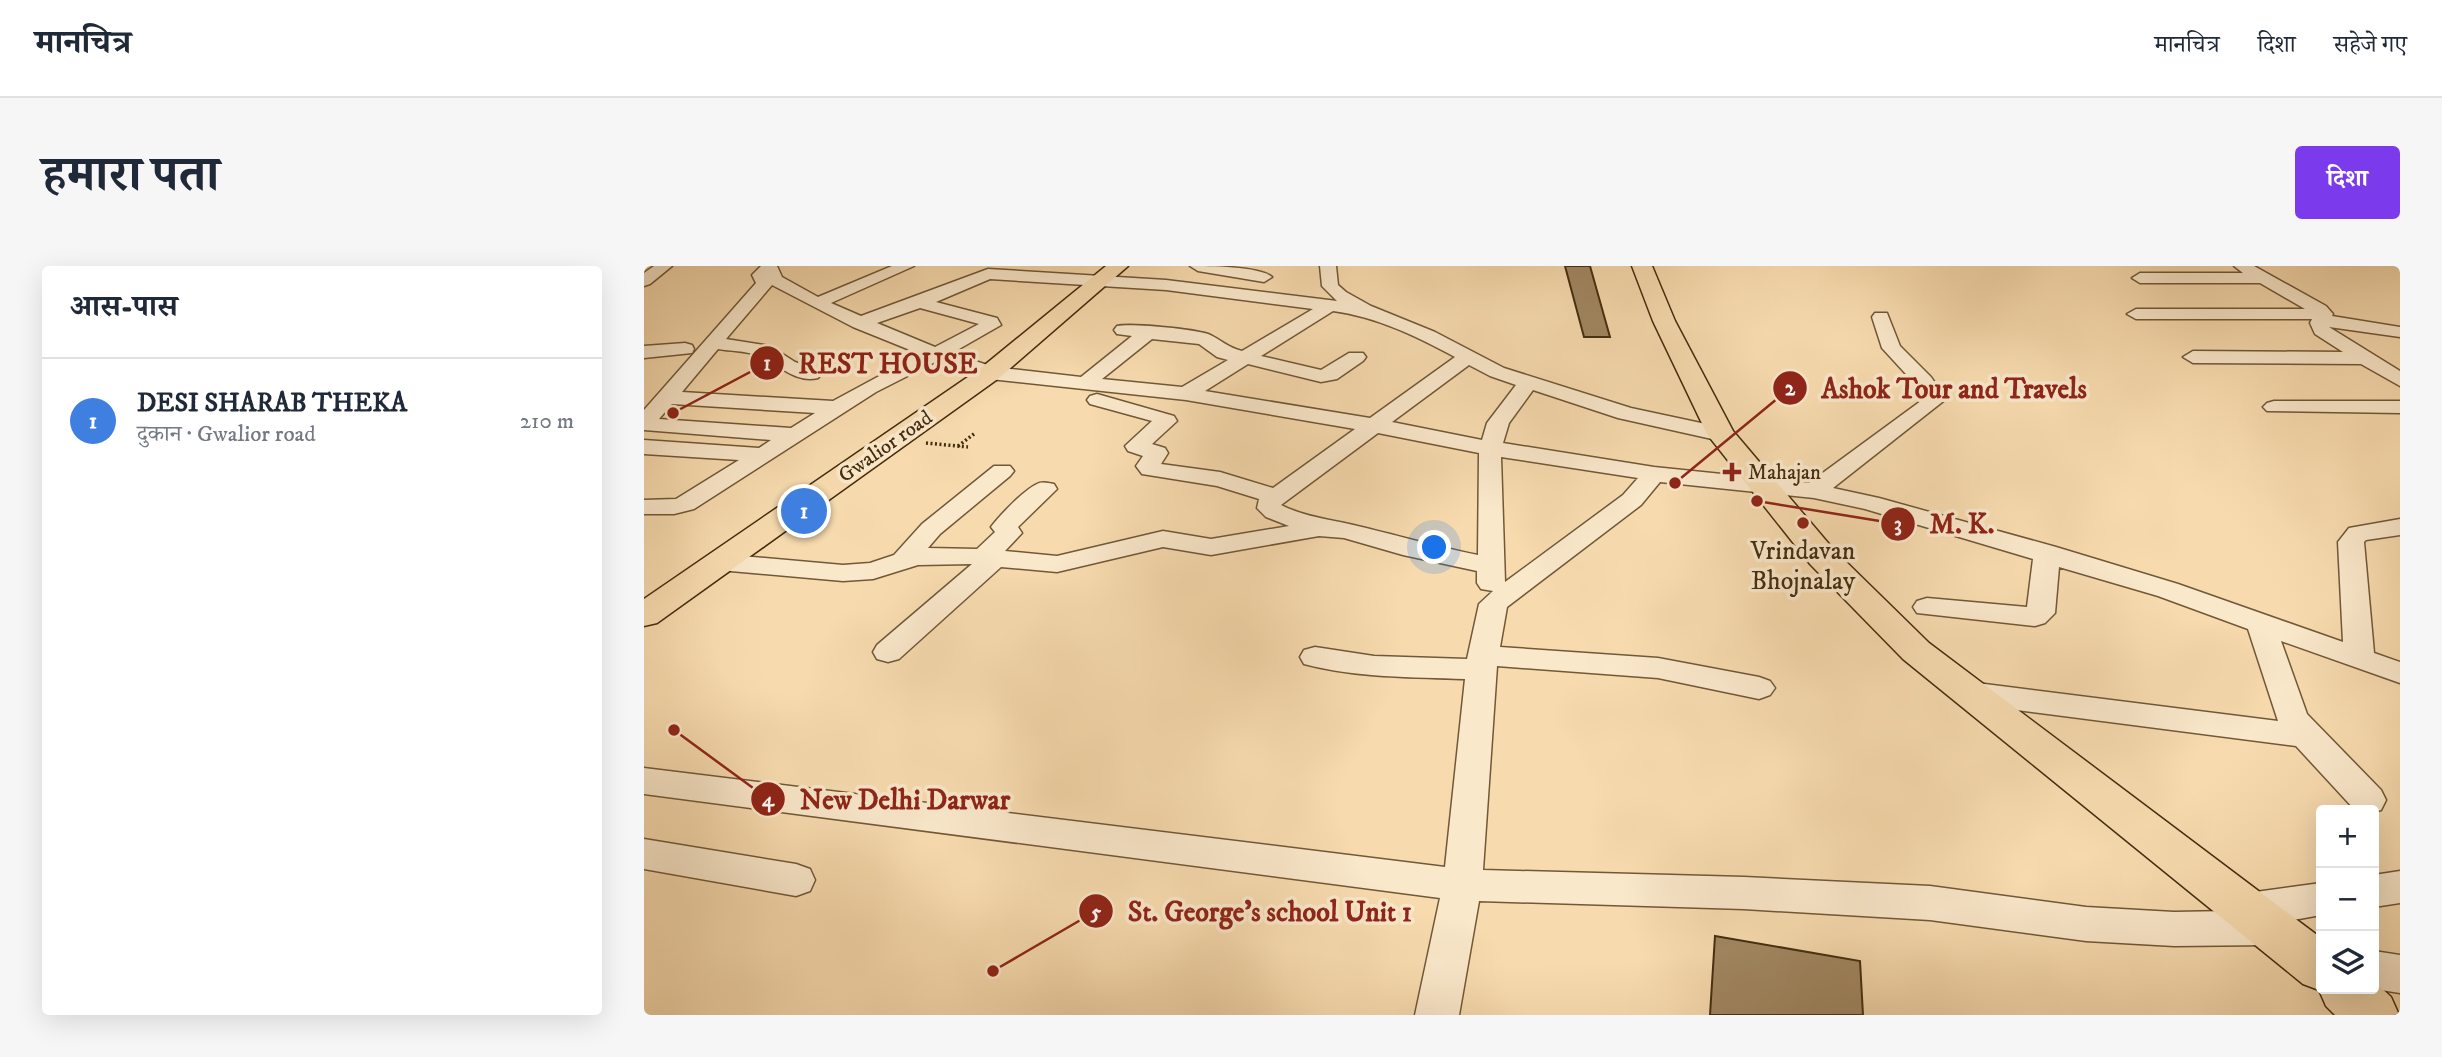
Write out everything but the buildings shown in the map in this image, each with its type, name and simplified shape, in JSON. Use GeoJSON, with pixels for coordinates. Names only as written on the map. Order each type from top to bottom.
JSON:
{"type":"FeatureCollection","features":[{"type":"Feature","properties":{"kind":"main road"},"geometry":{"type":"LineString","coordinates":[[1642,266],[1664,321],[1721,434],[1822,557],[1916,651],[2097,796],[2316,963]]}},
{"type":"Feature","properties":{"kind":"main road","name":"Gwalior road"},"geometry":{"type":"LineString","coordinates":[[644,615],[990,373],[1110,273]]}},
{"type":"Feature","properties":{"kind":"main road"},"geometry":{"type":"LineString","coordinates":[[2350,994],[2372,1015]]}},
{"type":"Feature","properties":{"kind":"street"},"geometry":{"type":"LineString","coordinates":[[644,281],[664,266]]}},
{"type":"Feature","properties":{"kind":"street"},"geometry":{"type":"LineString","coordinates":[[817,303],[906,266]]}},
{"type":"Feature","properties":{"kind":"street"},"geometry":{"type":"LineString","coordinates":[[1198,266],[1275,279]]}},
{"type":"Feature","properties":{"kind":"street"},"geometry":{"type":"LineString","coordinates":[[1186,394],[1244,359],[1325,292],[1328,266]]}},
{"type":"Feature","properties":{"kind":"street"},"geometry":{"type":"LineString","coordinates":[[2242,266],[2323,317]]}},
{"type":"Feature","properties":{"kind":"street"},"geometry":{"type":"LineString","coordinates":[[766,270],[775,280],[859,323],[990,373],[1186,394],[1654,474],[1814,491],[1918,515],[2047,553],[2260,622],[2400,673]]}},
{"type":"Feature","properties":{"kind":"street"},"geometry":{"type":"LineString","coordinates":[[644,424],[764,284],[766,270]]}},
{"type":"Feature","properties":{"kind":"street"},"geometry":{"type":"LineString","coordinates":[[644,396],[742,286],[766,270]]}},
{"type":"Feature","properties":{"kind":"street"},"geometry":{"type":"LineString","coordinates":[[859,323],[919,303],[984,274],[1110,273],[1325,292],[1340,296],[1365,310],[1429,336],[1497,372],[1626,413],[1721,434]]}},
{"type":"Feature","properties":{"kind":"street"},"geometry":{"type":"LineString","coordinates":[[2140,278],[2262,278]]}},
{"type":"Feature","properties":{"kind":"street"},"geometry":{"type":"LineString","coordinates":[[644,507],[674,508],[685,504],[887,377],[939,354],[990,327],[992,323],[919,303]]}},
{"type":"Feature","properties":{"kind":"street"},"geometry":{"type":"LineString","coordinates":[[2136,314],[2323,317],[2400,332]]}},
{"type":"Feature","properties":{"kind":"street"},"geometry":{"type":"LineString","coordinates":[[1814,491],[1936,399],[1924,381],[1891,348],[1881,317]]}},
{"type":"Feature","properties":{"kind":"street"},"geometry":{"type":"LineString","coordinates":[[2323,317],[2318,326],[2321,330],[2400,380]]}},
{"type":"Feature","properties":{"kind":"street"},"geometry":{"type":"LineString","coordinates":[[1124,330],[1204,339],[1224,353],[1324,376],[1356,357]]}},
{"type":"Feature","properties":{"kind":"street"},"geometry":{"type":"LineString","coordinates":[[1150,331],[1094,385],[1093,398],[1166,421],[1136,446],[1157,453],[1149,466],[1150,469],[1220,479],[1274,496]]}},
{"type":"Feature","properties":{"kind":"street"},"geometry":{"type":"LineString","coordinates":[[713,343],[763,350],[791,368],[811,374]]}},
{"type":"Feature","properties":{"kind":"street"},"geometry":{"type":"LineString","coordinates":[[644,352],[685,349]]}},
{"type":"Feature","properties":{"kind":"street"},"geometry":{"type":"LineString","coordinates":[[1469,356],[1274,496],[1269,502],[1269,508],[1319,528],[1346,531],[1403,547],[1489,565]]}},
{"type":"Feature","properties":{"kind":"street"},"geometry":{"type":"LineString","coordinates":[[2193,358],[2364,358]]}},
{"type":"Feature","properties":{"kind":"street"},"geometry":{"type":"LineString","coordinates":[[1437,1015],[1462,885],[1482,662],[1493,604],[1489,565],[1490,448],[1498,423],[1528,383]]}},
{"type":"Feature","properties":{"kind":"street"},"geometry":{"type":"LineString","coordinates":[[667,397],[839,408]]}},
{"type":"Feature","properties":{"kind":"street"},"geometry":{"type":"LineString","coordinates":[[2274,407],[2400,407]]}},
{"type":"Feature","properties":{"kind":"street"},"geometry":{"type":"LineString","coordinates":[[644,424],[797,435]]}},
{"type":"Feature","properties":{"kind":"street"},"geometry":{"type":"LineString","coordinates":[[644,447],[765,455]]}},
{"type":"Feature","properties":{"kind":"street"},"geometry":{"type":"LineString","coordinates":[[904,560],[931,528],[1002,471]]}},
{"type":"Feature","properties":{"kind":"street"},"geometry":{"type":"LineString","coordinates":[[1493,604],[1632,500],[1654,474]]}},
{"type":"Feature","properties":{"kind":"street"},"geometry":{"type":"LineString","coordinates":[[888,652],[989,558],[1009,533],[1004,527],[1007,523],[1045,489]]}},
{"type":"Feature","properties":{"kind":"street"},"geometry":{"type":"LineString","coordinates":[[2359,656],[2351,542],[2358,533],[2400,527]]}},
{"type":"Feature","properties":{"kind":"street"},"geometry":{"type":"LineString","coordinates":[[719,562],[861,573],[904,560],[952,555],[1064,564],[1163,539],[1211,547],[1319,528]]}},
{"type":"Feature","properties":{"kind":"street"},"geometry":{"type":"LineString","coordinates":[[1927,607],[2035,617],[2042,608],[2047,553]]}},
{"type":"Feature","properties":{"kind":"street"},"geometry":{"type":"LineString","coordinates":[[2260,622],[2286,704],[2306,736],[2368,800]]}},
{"type":"Feature","properties":{"kind":"street"},"geometry":{"type":"LineString","coordinates":[[1315,657],[1374,666],[1482,662],[1658,668],[1759,688]]}},
{"type":"Feature","properties":{"kind":"street"},"geometry":{"type":"LineString","coordinates":[[1969,693],[2306,736]]}},
{"type":"Feature","properties":{"kind":"street"},"geometry":{"type":"LineString","coordinates":[[644,780],[1462,885],[1771,894],[1930,903],[2086,924],[2174,929],[2260,919],[2316,901]]}},
{"type":"Feature","properties":{"kind":"street"},"geometry":{"type":"LineString","coordinates":[[644,854],[796,880]]}},
{"type":"Feature","properties":{"kind":"street"},"geometry":{"type":"LineString","coordinates":[[2379,890],[2400,887]]}},
{"type":"Feature","properties":{"kind":"street"},"geometry":{"type":"LineString","coordinates":[[2379,971],[2400,974]]}},
{"type":"Feature","properties":{"kind":"path"},"geometry":{"type":"LineString","coordinates":[[957,446],[974,434]]}},
{"type":"Feature","properties":{"kind":"place","name":"REST HOUSE"},"geometry":{"type":"Point","coordinates":[673,413]}},
{"type":"Feature","properties":{"kind":"place","name":"Mahajan"},"geometry":{"type":"Point","coordinates":[1732,472]}},
{"type":"Feature","properties":{"kind":"place","name":"Ashok Tour and Travels"},"geometry":{"type":"Point","coordinates":[1675,483]}},
{"type":"Feature","properties":{"kind":"place","name":"M. K."},"geometry":{"type":"Point","coordinates":[1757,501]}},
{"type":"Feature","properties":{"kind":"place","name":"DESI SHARAB THEKA"},"geometry":{"type":"Point","coordinates":[804,511]}},
{"type":"Feature","properties":{"kind":"place","name":"Vrindavan Bhojnalay"},"geometry":{"type":"Point","coordinates":[1803,523]}},
{"type":"Feature","properties":{"kind":"place","name":"New Delhi Darwar"},"geometry":{"type":"Point","coordinates":[674,730]}},
{"type":"Feature","properties":{"kind":"place","name":"St. George's school Unit 1"},"geometry":{"type":"Point","coordinates":[993,971]}}]}
